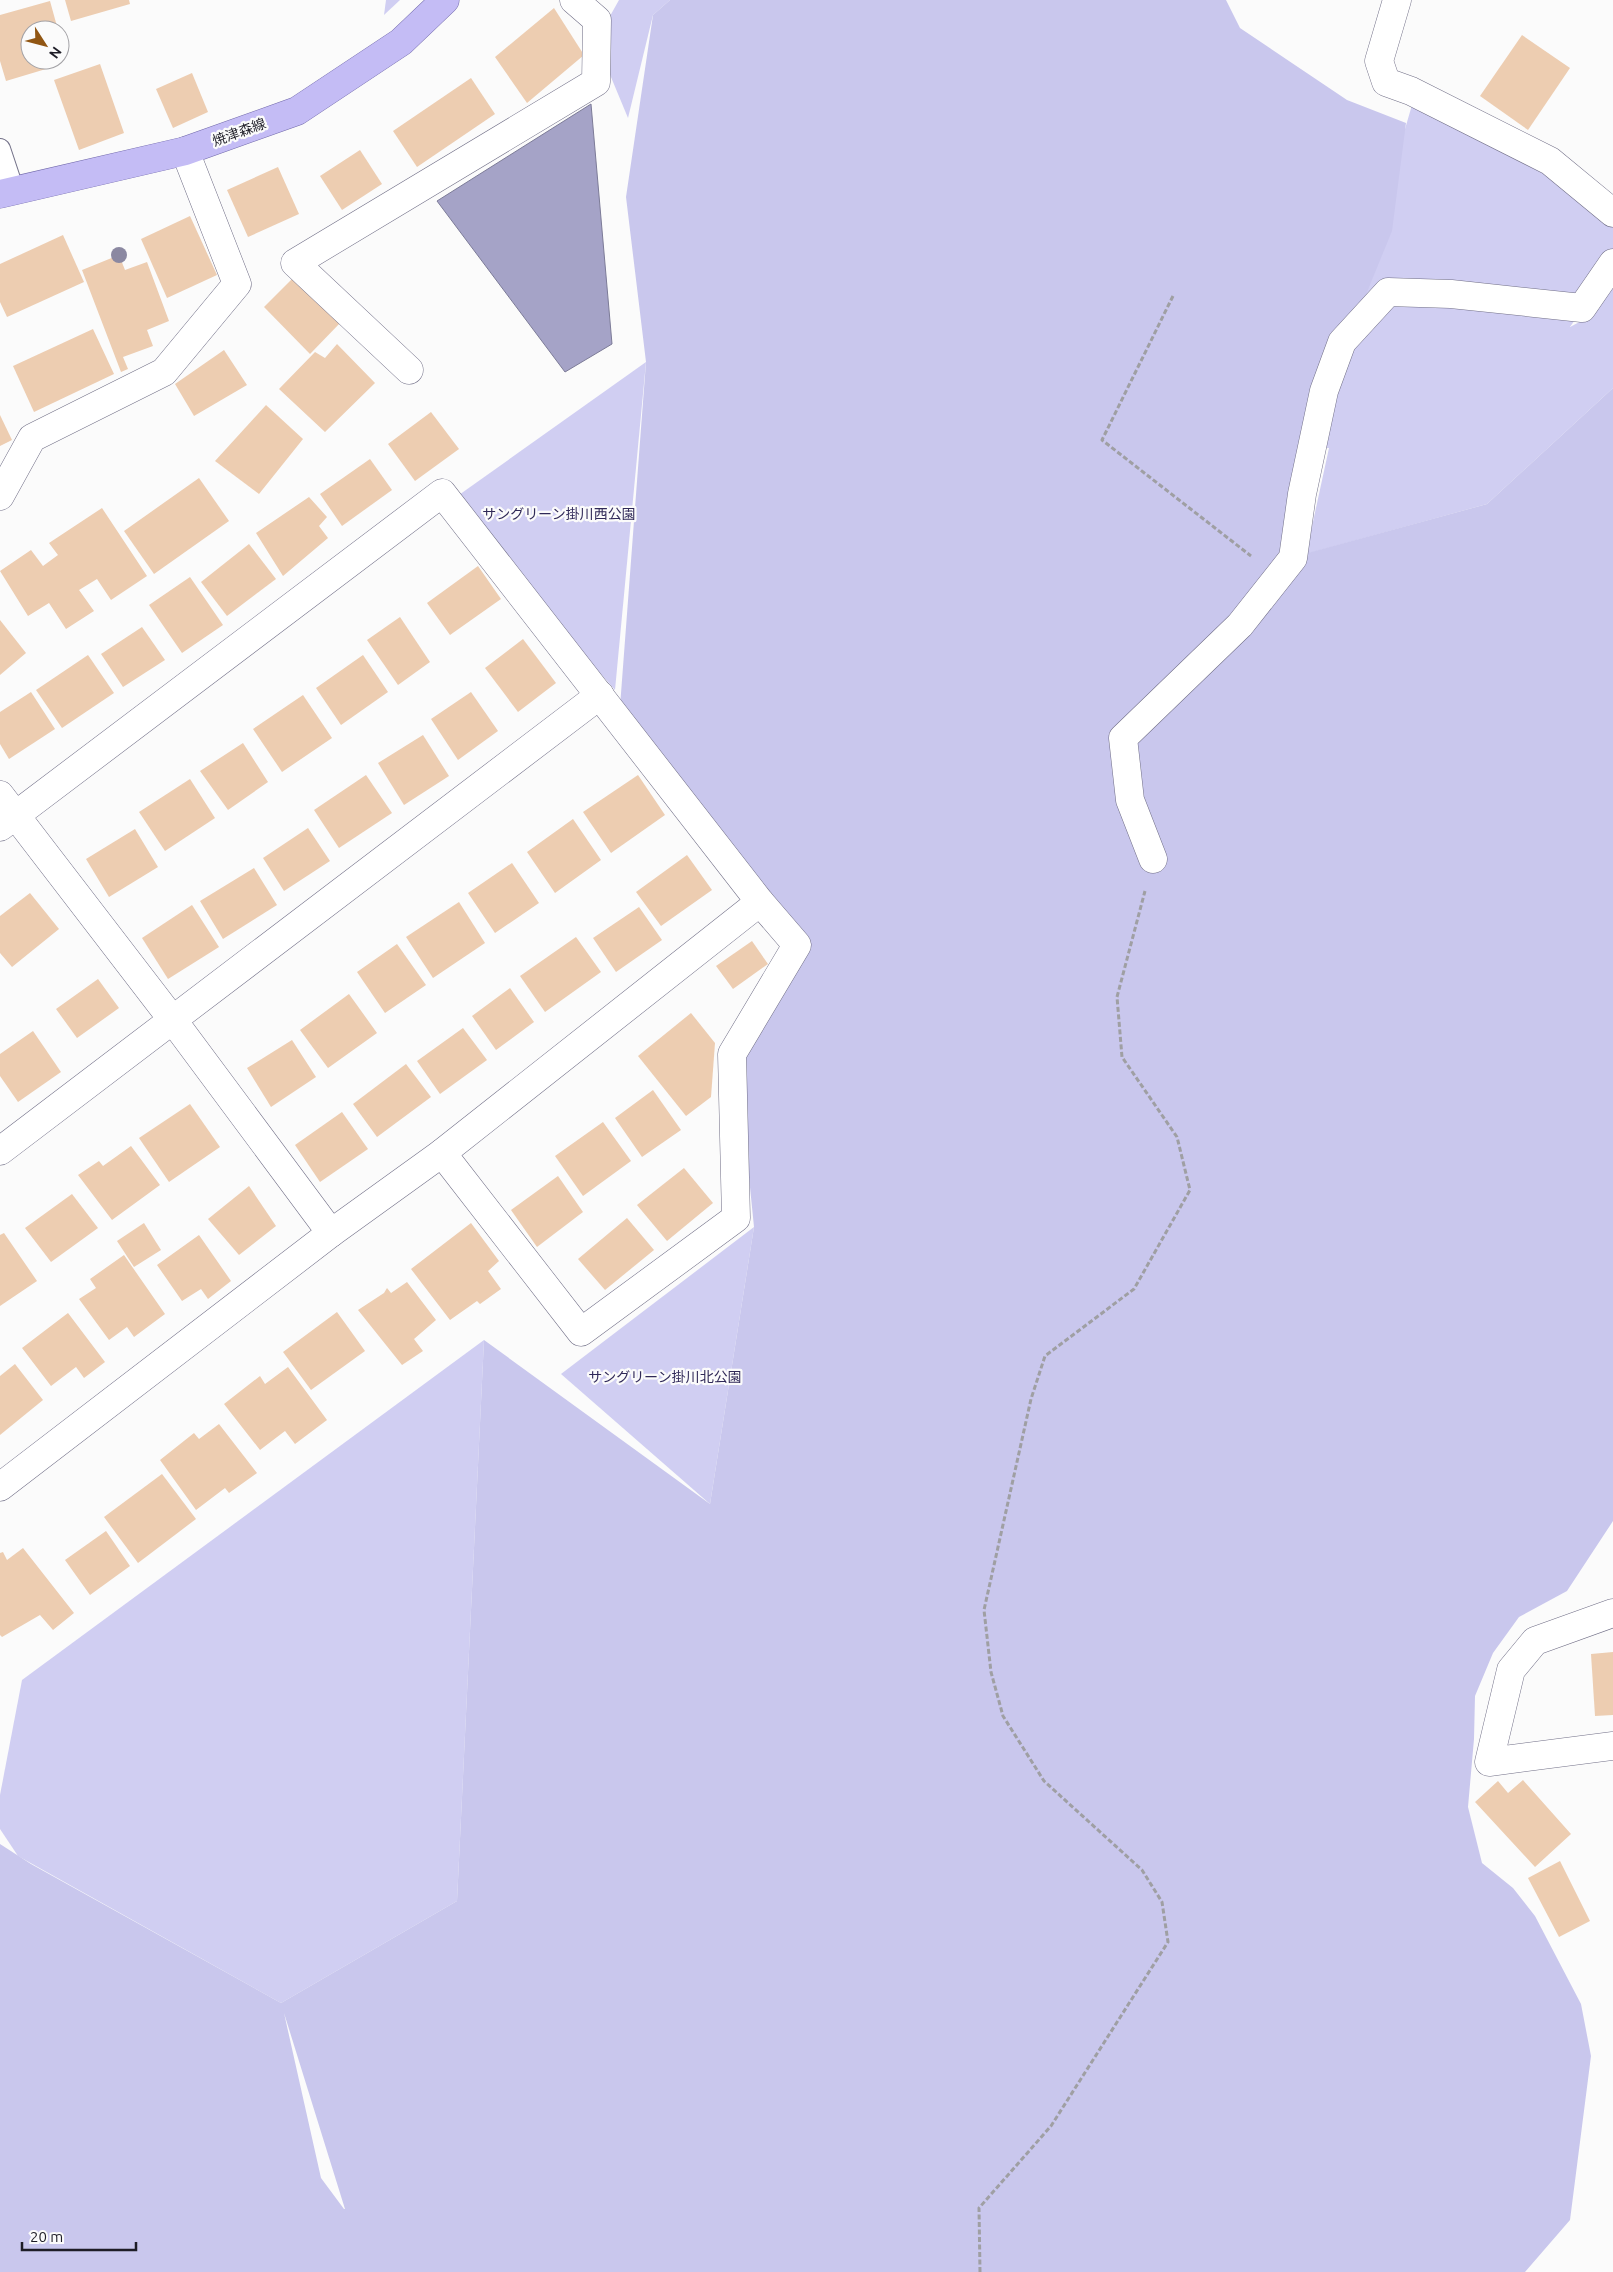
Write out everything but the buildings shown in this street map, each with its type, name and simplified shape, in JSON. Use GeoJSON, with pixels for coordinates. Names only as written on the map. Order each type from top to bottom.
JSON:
{"type":"FeatureCollection","features":[{"type":"Feature","properties":{"kind":"main road","name":"焼津森線"},"geometry":{"type":"LineString","coordinates":[[7,192],[185,151],[297,111],[401,42],[445,0]]}},
{"type":"Feature","properties":{"kind":"street"},"geometry":{"type":"LineString","coordinates":[[409,370],[295,263],[596,82],[597,20],[574,0]]}},
{"type":"Feature","properties":{"kind":"street"},"geometry":{"type":"LineString","coordinates":[[1398,0],[1379,61],[1386,82],[1411,91],[1550,161],[1613,213]]}},
{"type":"Feature","properties":{"kind":"street"},"geometry":{"type":"LineString","coordinates":[[0,496],[32,438],[164,372],[237,284],[185,151]]}},
{"type":"Feature","properties":{"kind":"street"},"geometry":{"type":"LineString","coordinates":[[1153,859],[1130,800],[1123,738],[1240,625],[1293,558],[1302,494],[1324,391],[1342,342],[1388,292],[1451,294],[1582,308],[1613,263]]}},
{"type":"Feature","properties":{"kind":"street"},"geometry":{"type":"LineString","coordinates":[[330,1233],[172,1019],[5,812],[442,493],[760,902],[797,945],[732,1054],[736,1218],[581,1332],[442,1153]]}},
{"type":"Feature","properties":{"kind":"street"},"geometry":{"type":"LineString","coordinates":[[0,1151],[600,695]]}},
{"type":"Feature","properties":{"kind":"street"},"geometry":{"type":"LineString","coordinates":[[0,1487],[330,1233],[442,1153],[760,902]]}},
{"type":"Feature","properties":{"kind":"street"},"geometry":{"type":"LineString","coordinates":[[1613,1613],[1535,1641],[1517,1662],[1511,1670],[1489,1762],[1613,1746]]}},
{"type":"Feature","properties":{"kind":"lane"},"geometry":{"type":"LineString","coordinates":[[0,149],[7,192]]}},
{"type":"Feature","properties":{"kind":"path"},"geometry":{"type":"LineString","coordinates":[[1174,296],[1102,440],[1278,577]]}},
{"type":"Feature","properties":{"kind":"path"},"geometry":{"type":"LineString","coordinates":[[980,2272],[979,2208],[1050,2126],[1168,1942],[1162,1902],[1142,1870],[1044,1781],[1003,1716],[991,1672],[984,1610],[1032,1399],[1045,1356],[1134,1289],[1190,1190],[1177,1137],[1122,1057],[1117,997],[1153,859]]}},
{"type":"Feature","properties":{"kind":"green space"},"geometry":{"type":"Polygon","coordinates":[[[386,0],[400,0],[384,15],[386,0]]]}},
{"type":"Feature","properties":{"kind":"green space"},"geometry":{"type":"Polygon","coordinates":[[[619,0],[670,0],[653,15],[628,118],[596,41],[619,0]]]}},
{"type":"Feature","properties":{"kind":"green space"},"geometry":{"type":"Polygon","coordinates":[[[1412,105],[1550,161],[1613,213],[1613,264],[1570,327],[1587,318],[1613,271],[1613,388],[1487,504],[1306,554],[1329,448],[1312,448],[1412,105]]]}},
{"type":"Feature","properties":{"kind":"green space","name":"サングリーン掛川西公園"},"geometry":{"type":"Polygon","coordinates":[[[646,362],[615,690],[449,502],[646,362]]]}},
{"type":"Feature","properties":{"kind":"green space","name":"サングリーン掛川北公園"},"geometry":{"type":"Polygon","coordinates":[[[754,1227],[710,1504],[561,1374],[754,1227]]]}},
{"type":"Feature","properties":{"kind":"green space"},"geometry":{"type":"Polygon","coordinates":[[[484,1340],[457,1901],[281,2003],[18,1856],[0,1829],[0,1795],[22,1680],[484,1340]]]}},
{"type":"Feature","properties":{"kind":"shaded area"},"geometry":{"type":"Polygon","coordinates":[[[670,0],[1226,0],[1240,28],[1347,100],[1406,123],[1392,231],[1320,407],[1293,557],[1487,504],[1613,388],[1613,1521],[1567,1591],[1519,1617],[1493,1653],[1475,1696],[1474,1739],[1468,1807],[1482,1863],[1513,1888],[1535,1916],[1581,2004],[1591,2056],[1570,2220],[1525,2272],[0,2272],[0,1844],[31,1864],[281,2003],[457,1901],[484,1340],[710,1504],[754,1227],[736,1048],[806,950],[619,720],[646,362],[626,197],[653,15],[670,0]],[[284,2013],[321,2178],[345,2209],[284,2013]]]}},
{"type":"Feature","properties":{"kind":"shaded area"},"geometry":{"type":"Polygon","coordinates":[[[591,104],[612,344],[565,372],[437,201],[591,104]]]}}]}
